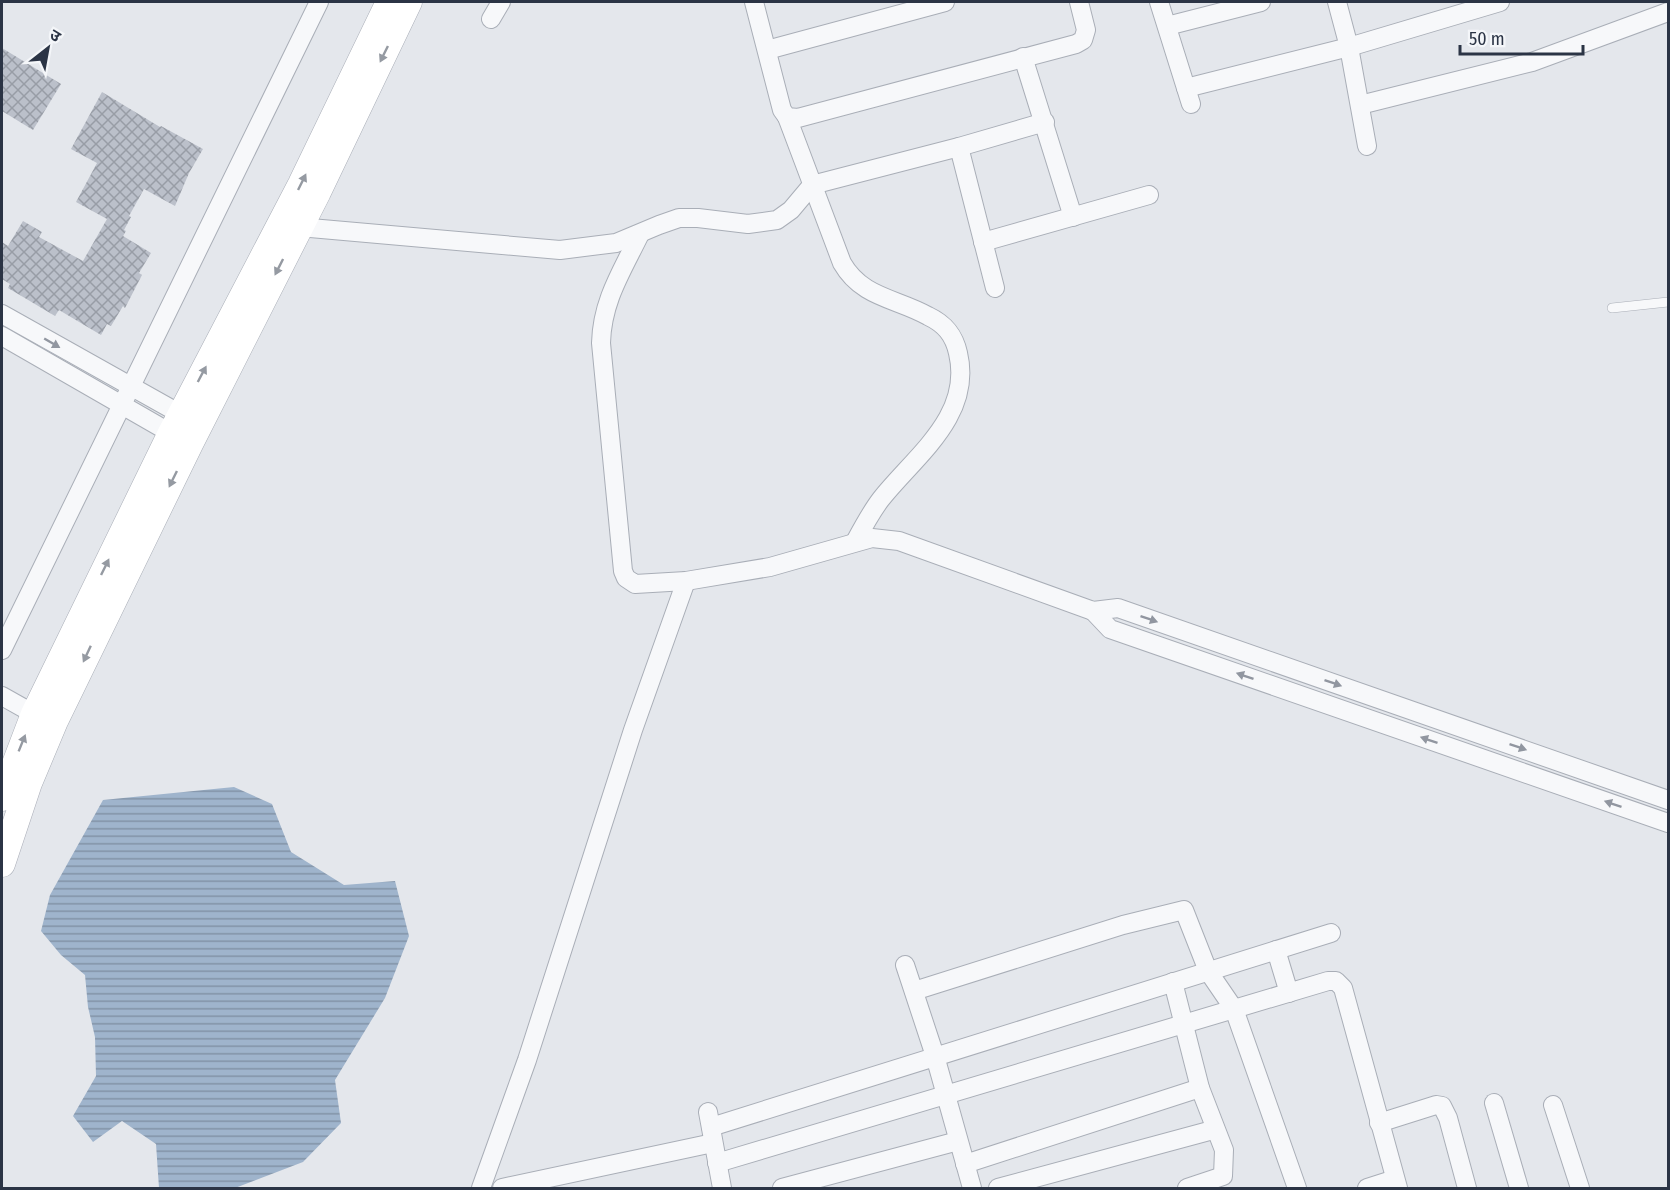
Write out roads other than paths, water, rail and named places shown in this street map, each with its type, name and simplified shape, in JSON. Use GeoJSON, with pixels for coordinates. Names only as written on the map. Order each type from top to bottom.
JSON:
{"type":"FeatureCollection","features":[{"type":"Feature","properties":{"kind":"main road"},"geometry":{"type":"LineString","coordinates":[[2,864],[41,751],[185,429],[389,2]]}},
{"type":"Feature","properties":{"kind":"main road"},"geometry":{"type":"LineString","coordinates":[[2,798],[34,714],[185,429],[299,227],[409,2]]}},
{"type":"Feature","properties":{"kind":"street"},"geometry":{"type":"LineString","coordinates":[[2,650],[319,2]]}},
{"type":"Feature","properties":{"kind":"street"},"geometry":{"type":"LineString","coordinates":[[491,19],[501,2]]}},
{"type":"Feature","properties":{"kind":"street"},"geometry":{"type":"LineString","coordinates":[[754,2],[782,110],[787,117],[849,276],[873,293],[939,322],[949,331],[956,343],[960,362],[961,385],[944,427],[881,499],[855,542]]}},
{"type":"Feature","properties":{"kind":"street"},"geometry":{"type":"LineString","coordinates":[[767,50],[945,2]]}},
{"type":"Feature","properties":{"kind":"street"},"geometry":{"type":"LineString","coordinates":[[787,117],[798,118],[1083,40],[1086,30],[1079,2]]}},
{"type":"Feature","properties":{"kind":"street"},"geometry":{"type":"LineString","coordinates":[[1159,2],[1188,96],[1500,2]]}},
{"type":"Feature","properties":{"kind":"street"},"geometry":{"type":"LineString","coordinates":[[1167,26],[1261,2]]}},
{"type":"Feature","properties":{"kind":"street"},"geometry":{"type":"LineString","coordinates":[[1337,2],[1349,48],[1367,146]]}},
{"type":"Feature","properties":{"kind":"street"},"geometry":{"type":"LineString","coordinates":[[1360,105],[1532,62],[1668,12]]}},
{"type":"Feature","properties":{"kind":"street"},"geometry":{"type":"LineString","coordinates":[[1023,57],[1073,217]]}},
{"type":"Feature","properties":{"kind":"street"},"geometry":{"type":"LineString","coordinates":[[299,227],[560,250],[616,243],[680,218],[748,224],[777,220],[791,210],[812,185],[1045,122]]}},
{"type":"Feature","properties":{"kind":"street"},"geometry":{"type":"LineString","coordinates":[[959,147],[995,288]]}},
{"type":"Feature","properties":{"kind":"street"},"geometry":{"type":"LineString","coordinates":[[983,242],[1149,195]]}},
{"type":"Feature","properties":{"kind":"street"},"geometry":{"type":"LineString","coordinates":[[640,234],[606,304],[601,323],[622,571],[626,578],[635,584],[686,581],[770,567],[872,538],[898,542],[1093,611],[1118,608],[1668,800]]}},
{"type":"Feature","properties":{"kind":"street"},"geometry":{"type":"LineString","coordinates":[[2,314],[127,396],[185,429]]}},
{"type":"Feature","properties":{"kind":"street"},"geometry":{"type":"LineString","coordinates":[[2,336],[127,396]]}},
{"type":"Feature","properties":{"kind":"street"},"geometry":{"type":"LineString","coordinates":[[481,1188],[531,1049],[633,730],[686,581]]}},
{"type":"Feature","properties":{"kind":"street"},"geometry":{"type":"LineString","coordinates":[[1093,611],[1110,629],[1668,823]]}},
{"type":"Feature","properties":{"kind":"street"},"geometry":{"type":"LineString","coordinates":[[2,696],[34,714]]}},
{"type":"Feature","properties":{"kind":"street"},"geometry":{"type":"LineString","coordinates":[[914,991],[1123,925],[1184,910],[1208,971],[1234,1009],[1297,1188]]}},
{"type":"Feature","properties":{"kind":"street"},"geometry":{"type":"LineString","coordinates":[[502,1188],[711,1127],[1331,933]]}},
{"type":"Feature","properties":{"kind":"street"},"geometry":{"type":"LineString","coordinates":[[1276,950],[1289,993]]}},
{"type":"Feature","properties":{"kind":"street"},"geometry":{"type":"LineString","coordinates":[[905,965],[935,1056],[972,1188]]}},
{"type":"Feature","properties":{"kind":"street"},"geometry":{"type":"LineString","coordinates":[[717,1163],[1328,981],[1336,981],[1343,988],[1396,1184],[1367,1188]]}},
{"type":"Feature","properties":{"kind":"street"},"geometry":{"type":"LineString","coordinates":[[1173,982],[1200,1088],[1224,1150],[1223,1176],[1187,1188]]}},
{"type":"Feature","properties":{"kind":"street"},"geometry":{"type":"LineString","coordinates":[[965,1164],[1200,1088]]}},
{"type":"Feature","properties":{"kind":"street"},"geometry":{"type":"LineString","coordinates":[[1494,1103],[1519,1188]]}},
{"type":"Feature","properties":{"kind":"street"},"geometry":{"type":"LineString","coordinates":[[1379,1123],[1436,1105],[1442,1106],[1448,1118],[1467,1188]]}},
{"type":"Feature","properties":{"kind":"street"},"geometry":{"type":"LineString","coordinates":[[1553,1105],[1580,1188]]}},
{"type":"Feature","properties":{"kind":"street"},"geometry":{"type":"LineString","coordinates":[[711,1127],[722,1188]]}},
{"type":"Feature","properties":{"kind":"street"},"geometry":{"type":"LineString","coordinates":[[998,1188],[1209,1131]]}},
{"type":"Feature","properties":{"kind":"street"},"geometry":{"type":"LineString","coordinates":[[782,1188],[958,1141]]}},
{"type":"Feature","properties":{"kind":"lane"},"geometry":{"type":"LineString","coordinates":[[1612,308],[1668,302]]}},
{"type":"Feature","properties":{"kind":"water"},"geometry":{"type":"Polygon","coordinates":[[[234,787],[272,804],[291,852],[344,885],[395,881],[409,936],[385,998],[335,1080],[341,1123],[303,1162],[235,1188],[159,1188],[156,1144],[122,1121],[93,1142],[73,1116],[96,1076],[95,1037],[88,1007],[85,975],[61,955],[41,931],[50,895],[103,800],[234,787]]]}}]}
